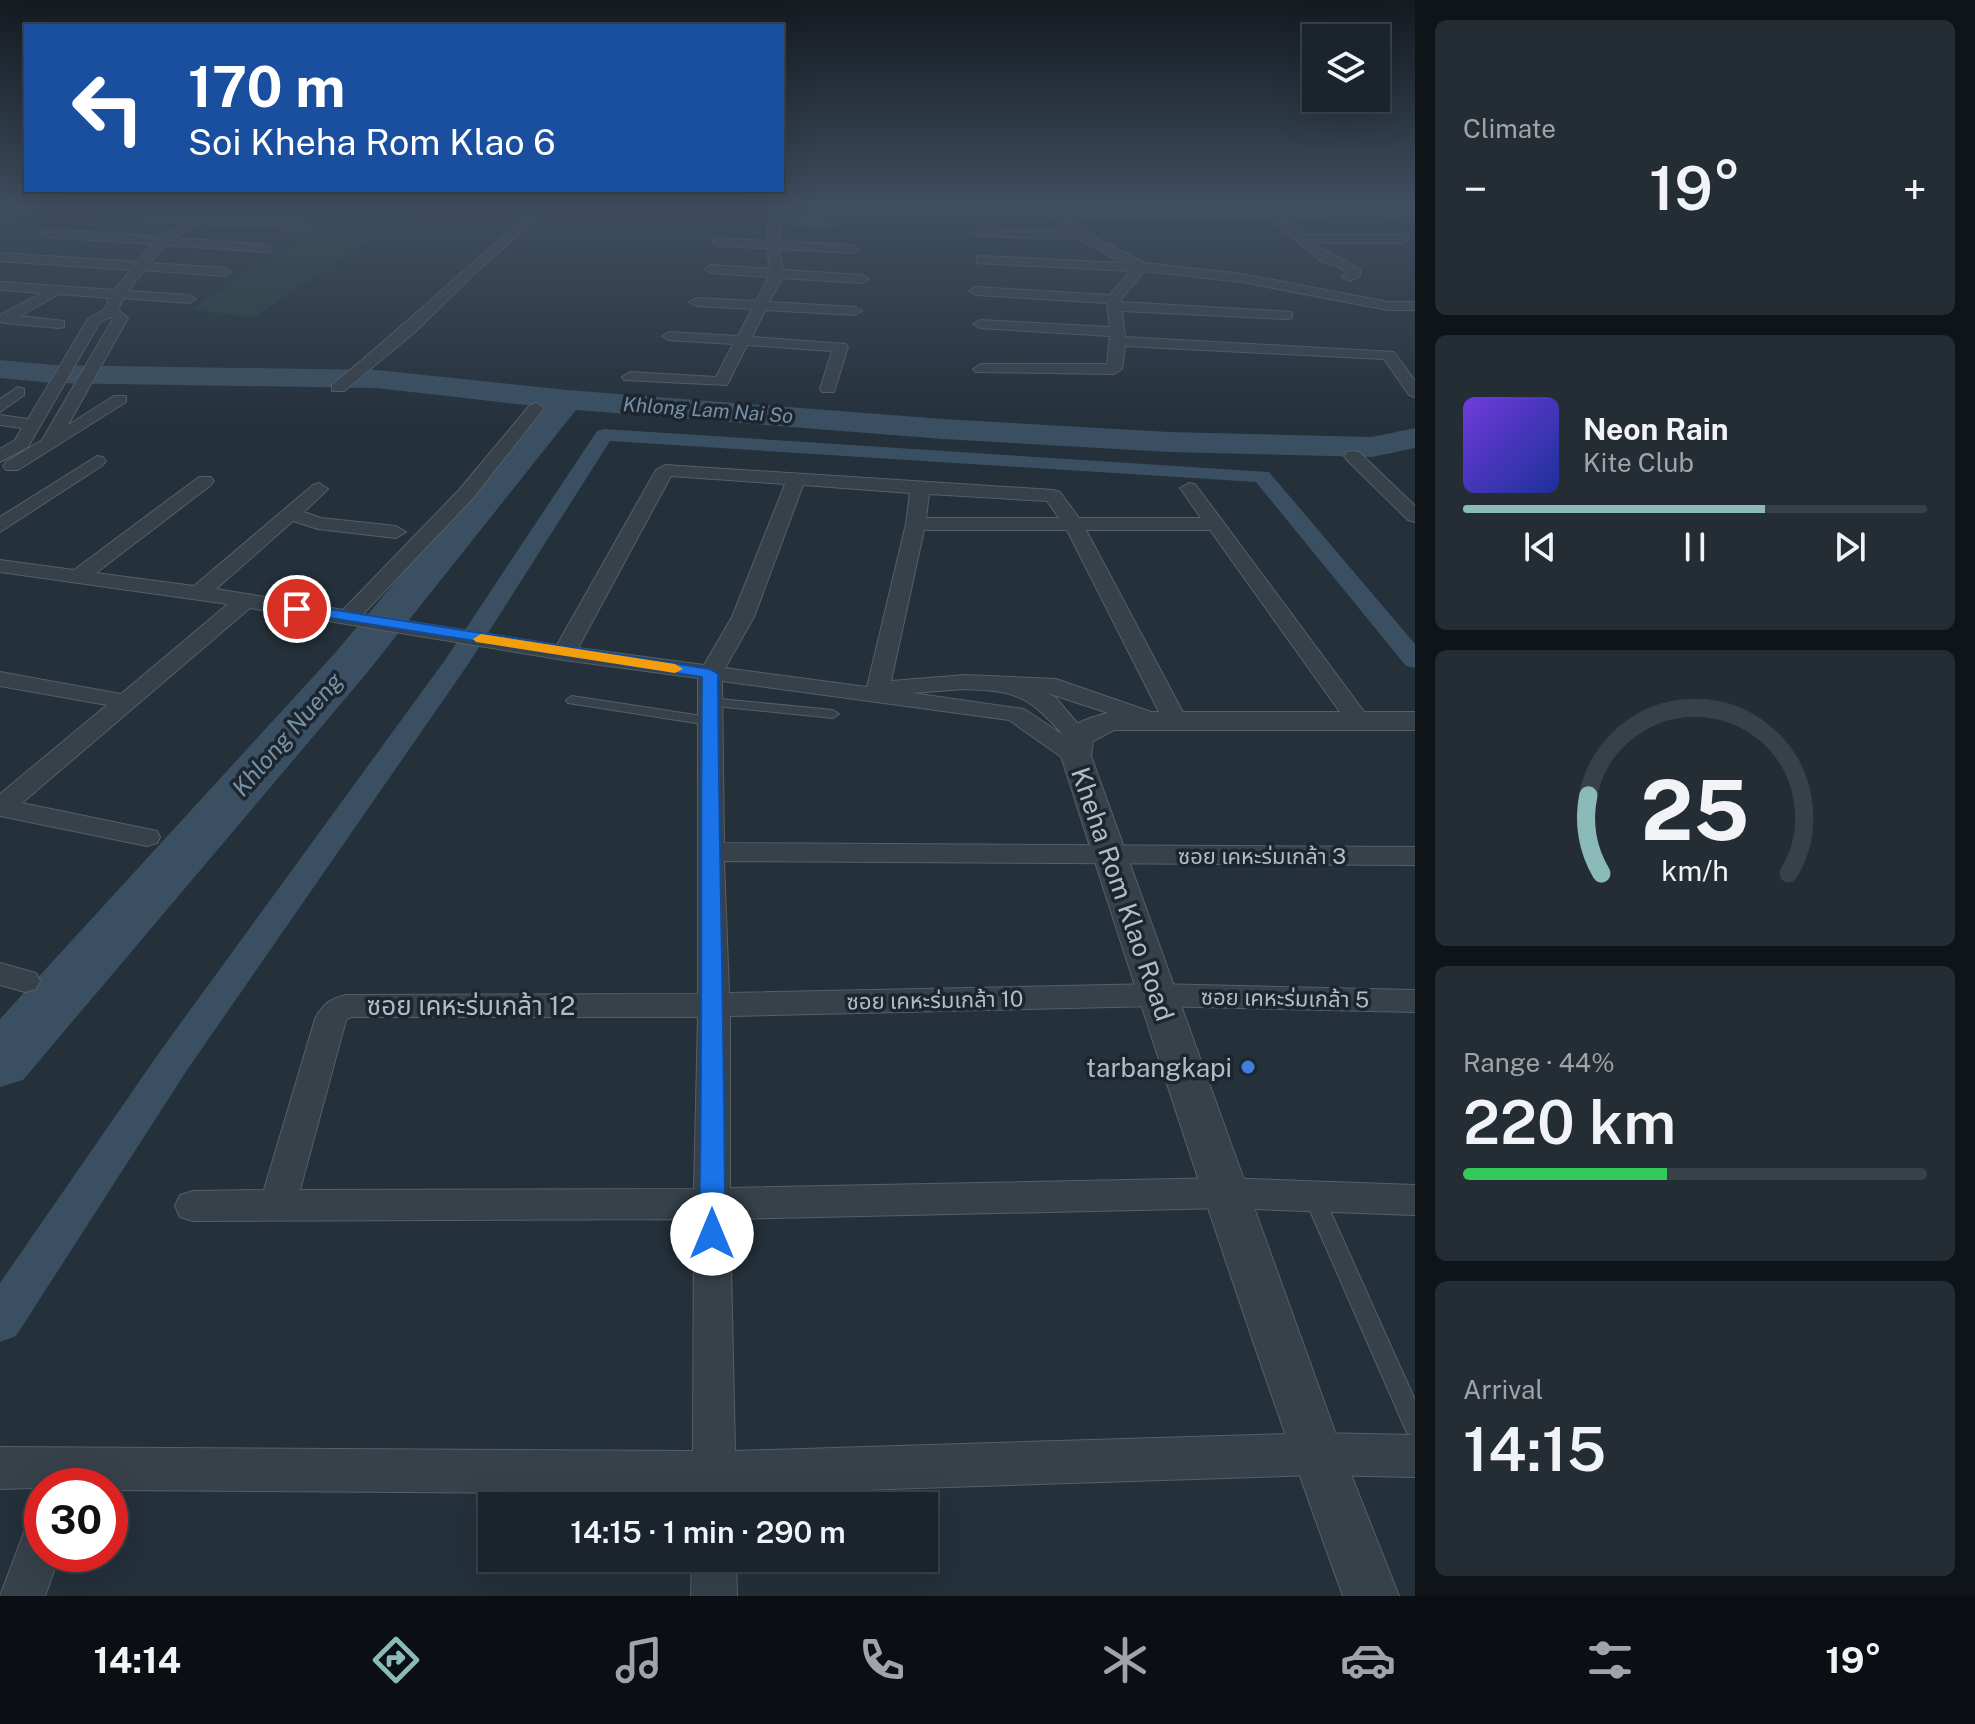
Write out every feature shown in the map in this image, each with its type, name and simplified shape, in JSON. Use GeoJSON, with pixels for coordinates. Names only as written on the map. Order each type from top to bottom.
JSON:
{"type":"FeatureCollection","features":[{"type":"Feature","properties":{"kind":"street"},"geometry":{"type":"LineString","coordinates":[[0,457],[22,443],[95,319],[111,311],[117,295],[128,280]]}},
{"type":"Feature","properties":{"kind":"street"},"geometry":{"type":"LineString","coordinates":[[338,388],[411,328],[459,280]]}},
{"type":"Feature","properties":{"kind":"street"},"geometry":{"type":"LineString","coordinates":[[630,377],[721,382],[773,280]]}},
{"type":"Feature","properties":{"kind":"street"},"geometry":{"type":"LineString","coordinates":[[981,369],[1114,369],[1118,336],[1115,302],[1131,280]]}},
{"type":"Feature","properties":{"kind":"street"},"geometry":{"type":"LineString","coordinates":[[1255,280],[1388,306],[1415,306]]}},
{"type":"Feature","properties":{"kind":"street"},"geometry":{"type":"LineString","coordinates":[[1354,280],[1406,320]]}},
{"type":"Feature","properties":{"kind":"street"},"geometry":{"type":"LineString","coordinates":[[0,286],[189,299]]}},
{"type":"Feature","properties":{"kind":"street"},"geometry":{"type":"LineString","coordinates":[[2,319],[57,290]]}},
{"type":"Feature","properties":{"kind":"street"},"geometry":{"type":"LineString","coordinates":[[976,291],[1287,315]]}},
{"type":"Feature","properties":{"kind":"street"},"geometry":{"type":"LineString","coordinates":[[696,302],[855,311]]}},
{"type":"Feature","properties":{"kind":"street"},"geometry":{"type":"LineString","coordinates":[[52,438],[121,318],[111,311]]}},
{"type":"Feature","properties":{"kind":"street"},"geometry":{"type":"LineString","coordinates":[[2,319],[59,324]]}},
{"type":"Feature","properties":{"kind":"street"},"geometry":{"type":"LineString","coordinates":[[980,324],[1389,355],[1415,392]]}},
{"type":"Feature","properties":{"kind":"street"},"geometry":{"type":"LineString","coordinates":[[669,336],[841,347],[828,389]]}},
{"type":"Feature","properties":{"kind":"street"},"geometry":{"type":"LineString","coordinates":[[0,407],[18,392]]}},
{"type":"Feature","properties":{"kind":"street"},"geometry":{"type":"LineString","coordinates":[[0,474],[52,438],[120,399]]}},
{"type":"Feature","properties":{"kind":"street"},"geometry":{"type":"LineString","coordinates":[[356,618],[466,494],[536,408]]}},
{"type":"Feature","properties":{"kind":"street"},"geometry":{"type":"LineString","coordinates":[[0,420],[52,438]]}},
{"type":"Feature","properties":{"kind":"street"},"geometry":{"type":"LineString","coordinates":[[1353,456],[1415,516]]}},
{"type":"Feature","properties":{"kind":"street"},"geometry":{"type":"LineString","coordinates":[[0,526],[97,461]]}},
{"type":"Feature","properties":{"kind":"street"},"geometry":{"type":"LineString","coordinates":[[564,653],[665,470],[1049,494],[1074,525],[1163,720]]}},
{"type":"Feature","properties":{"kind":"street"},"geometry":{"type":"LineString","coordinates":[[714,1489],[714,1005],[710,699],[796,479]]}},
{"type":"Feature","properties":{"kind":"street"},"geometry":{"type":"LineString","coordinates":[[77,577],[205,481]]}},
{"type":"Feature","properties":{"kind":"street"},"geometry":{"type":"LineString","coordinates":[[874,692],[916,524],[920,488]]}},
{"type":"Feature","properties":{"kind":"street"},"geometry":{"type":"LineString","coordinates":[[1189,488],[1359,721]]}},
{"type":"Feature","properties":{"kind":"street"},"geometry":{"type":"LineString","coordinates":[[199,593],[319,489]]}},
{"type":"Feature","properties":{"kind":"street"},"geometry":{"type":"LineString","coordinates":[[291,514],[318,523],[396,532]]}},
{"type":"Feature","properties":{"kind":"street"},"geometry":{"type":"LineString","coordinates":[[916,524],[1214,524]]}},
{"type":"Feature","properties":{"kind":"street"},"geometry":{"type":"LineString","coordinates":[[0,566],[246,600],[564,653],[710,699],[874,692],[965,682],[1056,686],[1163,720]]}},
{"type":"Feature","properties":{"kind":"street"},"geometry":{"type":"LineString","coordinates":[[1,807],[246,600]]}},
{"type":"Feature","properties":{"kind":"street"},"geometry":{"type":"LineString","coordinates":[[0,679],[127,702]]}},
{"type":"Feature","properties":{"kind":"street"},"geometry":{"type":"LineString","coordinates":[[965,682],[1036,695],[1059,712],[1077,747]]}},
{"type":"Feature","properties":{"kind":"street"},"geometry":{"type":"LineString","coordinates":[[874,692],[1016,714],[1077,747]]}},
{"type":"Feature","properties":{"kind":"street","name":"Kheha Rom Klao Road"},"geometry":{"type":"LineString","coordinates":[[1371,1596],[1317,1454],[1156,995],[1108,856],[1077,747],[1090,728],[1112,721],[1415,721]]}},
{"type":"Feature","properties":{"kind":"street"},"geometry":{"type":"LineString","coordinates":[[1,807],[147,837]]}},
{"type":"Feature","properties":{"kind":"street","name":"ซอย เคหะร่มเกล้า 3"},"geometry":{"type":"LineString","coordinates":[[710,852],[1415,856]]}},
{"type":"Feature","properties":{"kind":"street","name":"ซอย เคหะร่มเกล้า 10"},"geometry":{"type":"LineString","coordinates":[[714,1005],[1156,995]]}},
{"type":"Feature","properties":{"kind":"street","name":"ซอย เคหะร่มเกล้า 5"},"geometry":{"type":"LineString","coordinates":[[1156,995],[1415,1001]]}},
{"type":"Feature","properties":{"kind":"street","name":"ซอย เคหะร่มเกล้า 12"},"geometry":{"type":"LineString","coordinates":[[278,1206],[331,1019],[342,1008],[714,1005]]}},
{"type":"Feature","properties":{"kind":"street"},"geometry":{"type":"LineString","coordinates":[[193,1206],[712,1204],[1226,1193],[1415,1200]]}},
{"type":"Feature","properties":{"kind":"street"},"geometry":{"type":"LineString","coordinates":[[128,1478],[714,1489],[1317,1454],[1415,1456]]}},
{"type":"Feature","properties":{"kind":"street"},"geometry":{"type":"LineString","coordinates":[[0,1468],[24,1471]]}},
{"type":"Feature","properties":{"kind":"street"},"geometry":{"type":"LineString","coordinates":[[22,1596],[31,1572]]}},
{"type":"Feature","properties":{"kind":"street"},"geometry":{"type":"LineString","coordinates":[[714,1572],[714,1596]]}},
{"type":"Feature","properties":{"kind":"lane"},"geometry":{"type":"LineString","coordinates":[[572,700],[710,699],[833,714]]}},
{"type":"Feature","properties":{"kind":"lane"},"geometry":{"type":"LineString","coordinates":[[1314,1197],[1415,1425]]}},
{"type":"Feature","properties":{"kind":"green space"},"geometry":{"type":"Polygon","coordinates":[[[236,280],[309,280],[255,317],[190,310],[236,280]]]}},
{"type":"Feature","properties":{"kind":"waterway","name":"Khlong Lam Nai So"},"geometry":{"type":"LineString","coordinates":[[0,369],[54,374],[377,379],[567,400]]}},
{"type":"Feature","properties":{"kind":"waterway","name":"Khlong Nueng"},"geometry":{"type":"LineString","coordinates":[[0,1062],[350,664],[567,400]]}},
{"type":"Feature","properties":{"kind":"waterway","name":"Khlong Lam Nai So"},"geometry":{"type":"LineString","coordinates":[[567,400],[943,429],[1169,442],[1372,447],[1415,438]]}},
{"type":"Feature","properties":{"kind":"waterway"},"geometry":{"type":"LineString","coordinates":[[0,1321],[174,1060],[456,663],[604,435],[1262,476],[1415,660]]}},
{"type":"Feature","properties":{"kind":"slow traffic"},"geometry":{"type":"LineString","coordinates":[[481,639],[675,669]]}},
{"type":"Feature","properties":{"kind":"place","name":"tarbangkapi"},"geometry":{"type":"Point","coordinates":[1248,1067]}},
{"type":"Feature","properties":{"kind":"route"},"geometry":{"type":"LineString","coordinates":[[297,609],[710,674],[714,1005],[712,1234]]}}]}
